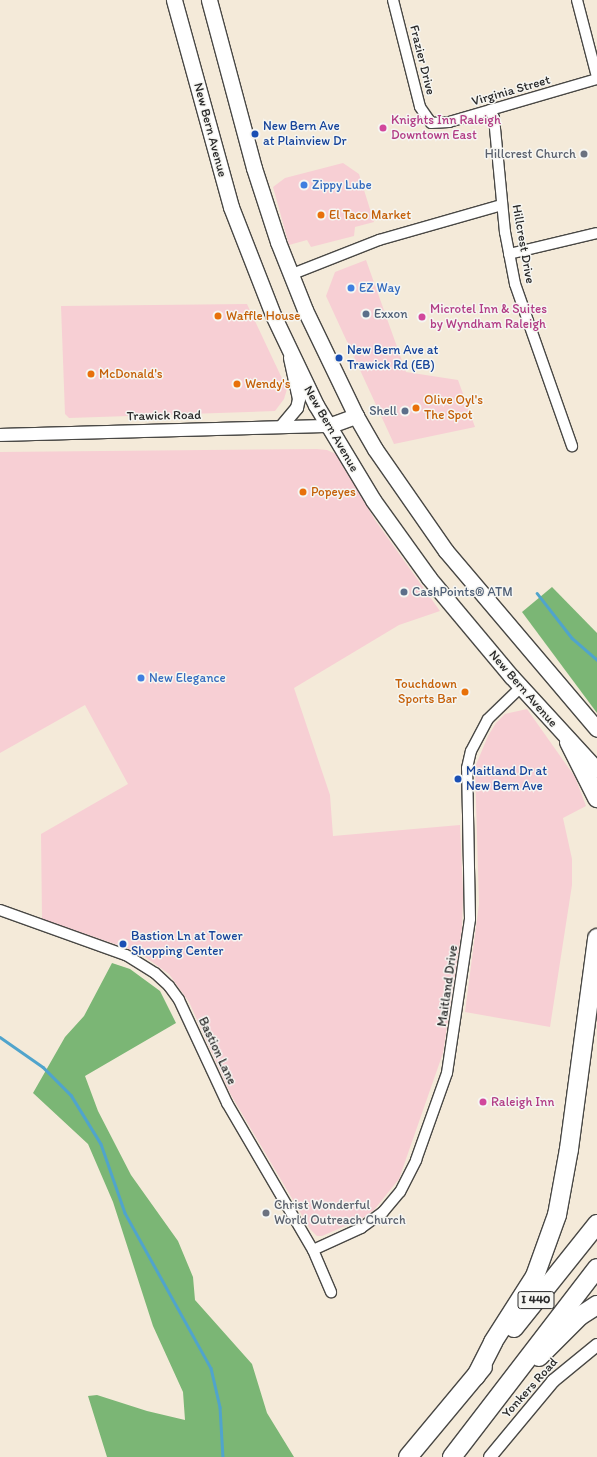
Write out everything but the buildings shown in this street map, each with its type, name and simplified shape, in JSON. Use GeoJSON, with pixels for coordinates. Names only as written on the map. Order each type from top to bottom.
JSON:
{"type":"FeatureCollection","features":[{"type":"Feature","properties":{"kind":"highway"},"geometry":{"type":"LineString","coordinates":[[569,742],[597,798]]}},
{"type":"Feature","properties":{"kind":"highway"},"geometry":{"type":"LineString","coordinates":[[476,1376],[493,1342],[535,1276],[557,1215],[569,1149],[597,931]]}},
{"type":"Feature","properties":{"kind":"highway","name":"I 440"},"geometry":{"type":"LineString","coordinates":[[408,1457],[476,1376],[597,1224]]}},
{"type":"Feature","properties":{"kind":"highway","name":"I 440"},"geometry":{"type":"LineString","coordinates":[[452,1457],[493,1406],[545,1332],[597,1268]]}},
{"type":"Feature","properties":{"kind":"highway"},"geometry":{"type":"LineString","coordinates":[[493,1406],[568,1327],[597,1305]]}},
{"type":"Feature","properties":{"kind":"main road","name":"New Bern Avenue"},"geometry":{"type":"LineString","coordinates":[[174,0],[231,207],[252,266],[289,351],[328,426],[364,486],[410,552],[521,687],[569,742],[597,770]]}},
{"type":"Feature","properties":{"kind":"main road"},"geometry":{"type":"LineString","coordinates":[[209,0],[254,168],[290,275],[356,416],[375,450],[446,551],[597,729]]}},
{"type":"Feature","properties":{"kind":"main road"},"geometry":{"type":"LineString","coordinates":[[328,426],[356,416]]}},
{"type":"Feature","properties":{"kind":"street","name":"Frazier Drive"},"geometry":{"type":"LineString","coordinates":[[393,0],[420,107],[431,123]]}},
{"type":"Feature","properties":{"kind":"street"},"geometry":{"type":"LineString","coordinates":[[577,0],[597,78]]}},
{"type":"Feature","properties":{"kind":"street","name":"Virginia Street"},"geometry":{"type":"LineString","coordinates":[[431,123],[449,122],[597,78]]}},
{"type":"Feature","properties":{"kind":"street","name":"Hillcrest Drive"},"geometry":{"type":"LineString","coordinates":[[490,110],[494,118],[502,205],[515,284],[572,446]]}},
{"type":"Feature","properties":{"kind":"street"},"geometry":{"type":"LineString","coordinates":[[290,275],[379,240],[502,205]]}},
{"type":"Feature","properties":{"kind":"street"},"geometry":{"type":"LineString","coordinates":[[509,254],[597,233]]}},
{"type":"Feature","properties":{"kind":"street"},"geometry":{"type":"LineString","coordinates":[[281,427],[297,408],[299,399],[291,368],[289,351]]}},
{"type":"Feature","properties":{"kind":"street","name":"Trawick Road"},"geometry":{"type":"LineString","coordinates":[[0,435],[328,426]]}},
{"type":"Feature","properties":{"kind":"street","name":"Maitland Drive"},"geometry":{"type":"LineString","coordinates":[[313,1250],[361,1228],[383,1212],[400,1192],[416,1160],[447,1073],[469,926],[471,872],[466,789],[468,764],[471,751],[488,719],[521,687]]}},
{"type":"Feature","properties":{"kind":"street","name":"Bastion Lane"},"geometry":{"type":"LineString","coordinates":[[0,910],[126,955],[150,970],[169,986],[179,1000],[227,1103],[313,1250],[331,1292]]}},
{"type":"Feature","properties":{"kind":"street","name":"Yonkers Road"},"geometry":{"type":"LineString","coordinates":[[490,1457],[553,1381],[597,1345]]}},
{"type":"Feature","properties":{"kind":"shaded area"},"geometry":{"type":"Polygon","coordinates":[[[343,163],[359,174],[374,222],[355,227],[354,236],[311,247],[307,240],[289,245],[273,187],[285,178],[343,163]]]}},
{"type":"Feature","properties":{"kind":"shaded area"},"geometry":{"type":"Polygon","coordinates":[[[366,260],[406,372],[458,380],[475,427],[394,444],[326,296],[335,272],[366,260]]]}},
{"type":"Feature","properties":{"kind":"shaded area"},"geometry":{"type":"Polygon","coordinates":[[[247,304],[287,389],[284,399],[275,411],[69,418],[65,414],[61,306],[247,304]]]}},
{"type":"Feature","properties":{"kind":"shaded area"},"geometry":{"type":"Polygon","coordinates":[[[327,450],[336,454],[375,520],[440,611],[399,625],[294,688],[330,795],[333,836],[460,825],[463,893],[462,928],[443,1053],[399,1179],[374,1210],[361,1219],[322,1236],[317,1236],[310,1229],[231,1095],[189,1002],[169,974],[138,952],[42,919],[41,834],[128,784],[85,705],[0,753],[0,452],[327,450]]]}},
{"type":"Feature","properties":{"kind":"shaded area"},"geometry":{"type":"Polygon","coordinates":[[[527,709],[575,777],[586,806],[563,818],[572,859],[572,885],[550,1027],[465,1012],[479,904],[475,767],[488,736],[496,723],[505,714],[527,709]]]}},
{"type":"Feature","properties":{"kind":"green space"},"geometry":{"type":"Polygon","coordinates":[[[552,587],[597,633],[597,713],[522,612],[552,587]]]}},
{"type":"Feature","properties":{"kind":"green space"},"geometry":{"type":"Polygon","coordinates":[[[112,963],[130,969],[160,991],[176,1023],[85,1076],[98,1111],[131,1175],[178,1241],[193,1277],[195,1300],[252,1364],[267,1413],[294,1457],[107,1457],[88,1396],[97,1395],[147,1411],[185,1420],[183,1392],[153,1326],[113,1202],[88,1144],[33,1093],[65,1037],[84,1016],[112,963]]]}},
{"type":"Feature","properties":{"kind":"waterway"},"geometry":{"type":"LineString","coordinates":[[537,593],[572,638],[597,660]]}},
{"type":"Feature","properties":{"kind":"waterway"},"geometry":{"type":"LineString","coordinates":[[0,1037],[43,1067],[71,1095],[101,1144],[125,1213],[211,1368],[220,1407],[223,1457]]}},
{"type":"Feature","properties":{"kind":"place","name":"Knights Inn Raleigh Downtown East"},"geometry":{"type":"Point","coordinates":[383,128]}},
{"type":"Feature","properties":{"kind":"place","name":"New Bern Ave at Plainview Dr"},"geometry":{"type":"Point","coordinates":[255,134]}},
{"type":"Feature","properties":{"kind":"place","name":"Hillcrest Church"},"geometry":{"type":"Point","coordinates":[584,154]}},
{"type":"Feature","properties":{"kind":"place","name":"Zippy Lube"},"geometry":{"type":"Point","coordinates":[304,185]}},
{"type":"Feature","properties":{"kind":"place","name":"El Taco Market"},"geometry":{"type":"Point","coordinates":[321,215]}},
{"type":"Feature","properties":{"kind":"place","name":"EZ Way"},"geometry":{"type":"Point","coordinates":[351,288]}},
{"type":"Feature","properties":{"kind":"place","name":"Exxon"},"geometry":{"type":"Point","coordinates":[366,314]}},
{"type":"Feature","properties":{"kind":"place","name":"Waffle House"},"geometry":{"type":"Point","coordinates":[218,316]}},
{"type":"Feature","properties":{"kind":"place","name":"Microtel Inn & Suites by Wyndham Raleigh"},"geometry":{"type":"Point","coordinates":[422,317]}},
{"type":"Feature","properties":{"kind":"place","name":"New Bern Ave at Trawick Rd (EB)"},"geometry":{"type":"Point","coordinates":[339,358]}},
{"type":"Feature","properties":{"kind":"place","name":"McDonald's"},"geometry":{"type":"Point","coordinates":[91,374]}},
{"type":"Feature","properties":{"kind":"place","name":"Wendy's"},"geometry":{"type":"Point","coordinates":[237,384]}},
{"type":"Feature","properties":{"kind":"place","name":"Olive Oyl's The Spot"},"geometry":{"type":"Point","coordinates":[416,408]}},
{"type":"Feature","properties":{"kind":"place","name":"Shell"},"geometry":{"type":"Point","coordinates":[405,411]}},
{"type":"Feature","properties":{"kind":"place","name":"Popeyes"},"geometry":{"type":"Point","coordinates":[303,492]}},
{"type":"Feature","properties":{"kind":"place","name":"CashPoints® ATM"},"geometry":{"type":"Point","coordinates":[404,592]}},
{"type":"Feature","properties":{"kind":"place","name":"New Elegance"},"geometry":{"type":"Point","coordinates":[141,678]}},
{"type":"Feature","properties":{"kind":"place","name":"Touchdown Sports Bar"},"geometry":{"type":"Point","coordinates":[465,692]}},
{"type":"Feature","properties":{"kind":"place","name":"Maitland Dr at New Bern Ave"},"geometry":{"type":"Point","coordinates":[458,779]}},
{"type":"Feature","properties":{"kind":"place","name":"Bastion Ln at Tower Shopping Center"},"geometry":{"type":"Point","coordinates":[123,944]}},
{"type":"Feature","properties":{"kind":"place","name":"Raleigh Inn"},"geometry":{"type":"Point","coordinates":[483,1102]}},
{"type":"Feature","properties":{"kind":"place","name":"Christ Wonderful World Outreach Church"},"geometry":{"type":"Point","coordinates":[266,1213]}}]}
